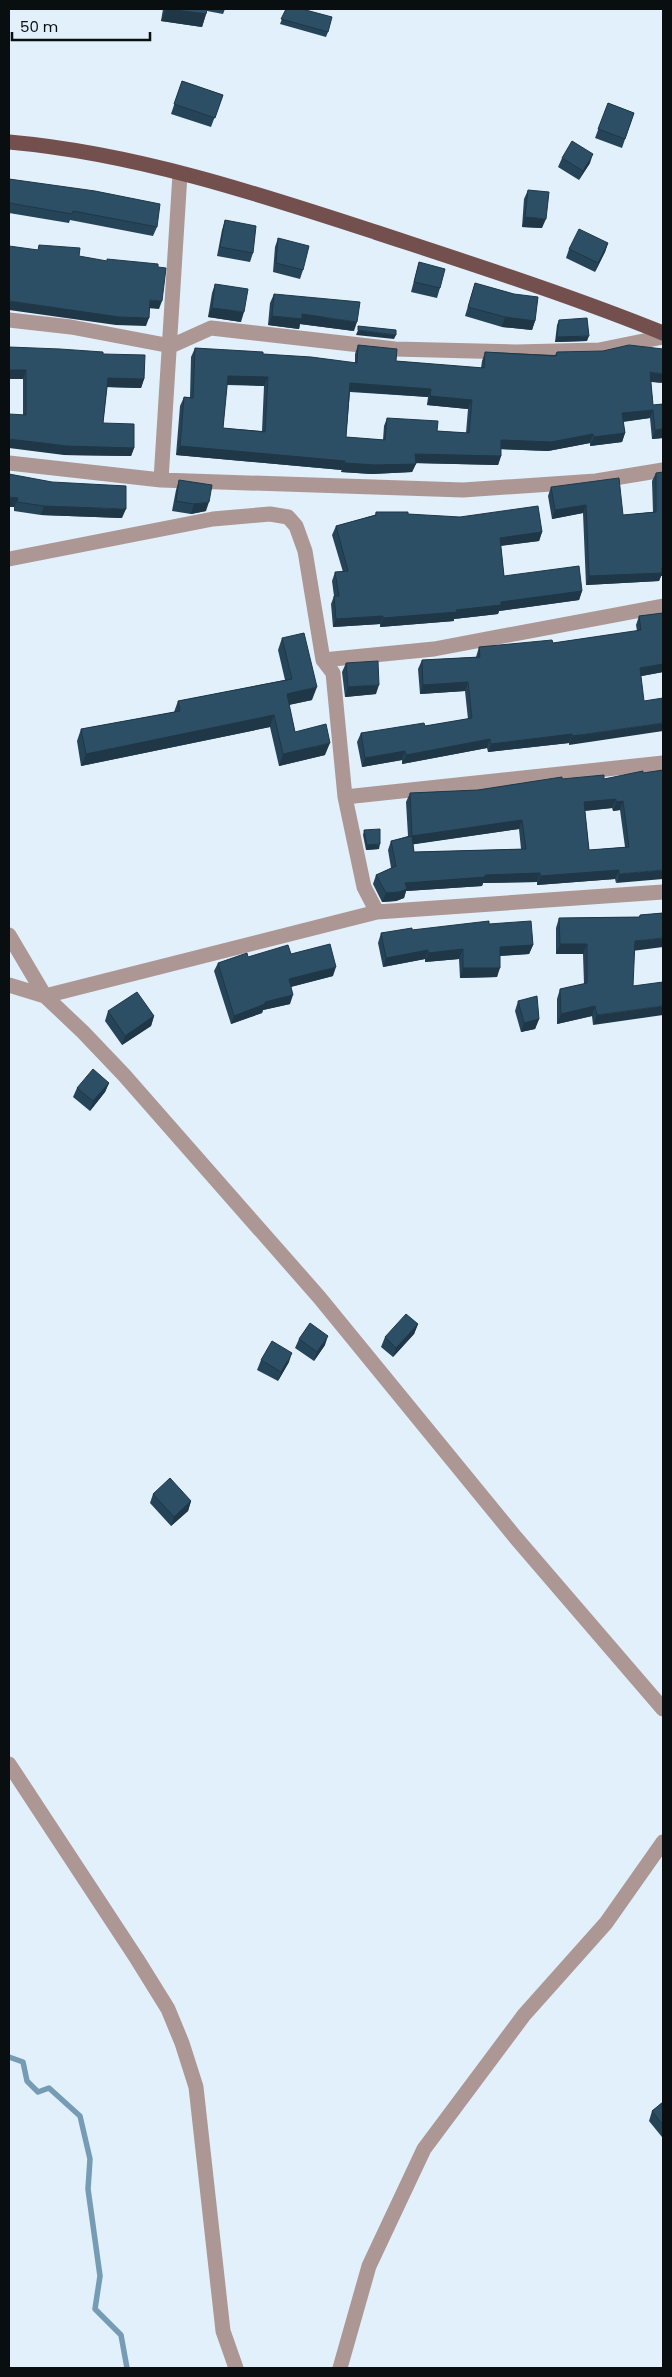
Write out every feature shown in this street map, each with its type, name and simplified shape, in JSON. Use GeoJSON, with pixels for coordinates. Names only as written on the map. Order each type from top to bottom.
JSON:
{"type":"FeatureCollection","features":[{"type":"Feature","properties":{"kind":"main road"},"geometry":{"type":"LineString","coordinates":[[9,142],[95,155],[257,194],[501,274],[663,335]]}},
{"type":"Feature","properties":{"kind":"street"},"geometry":{"type":"LineString","coordinates":[[161,480],[171,346],[180,174]]}},
{"type":"Feature","properties":{"kind":"street"},"geometry":{"type":"LineString","coordinates":[[9,320],[70,327],[171,346],[211,328],[395,349],[514,352],[598,350],[663,335]]}},
{"type":"Feature","properties":{"kind":"street"},"geometry":{"type":"LineString","coordinates":[[9,462],[161,480],[463,490],[596,481],[663,470]]}},
{"type":"Feature","properties":{"kind":"street"},"geometry":{"type":"LineString","coordinates":[[9,559],[213,519],[270,514],[288,517],[296,526],[305,551],[323,660],[333,673],[345,797],[364,887],[377,912]]}},
{"type":"Feature","properties":{"kind":"street"},"geometry":{"type":"LineString","coordinates":[[323,660],[434,649],[663,606]]}},
{"type":"Feature","properties":{"kind":"street"},"geometry":{"type":"LineString","coordinates":[[345,797],[663,763]]}},
{"type":"Feature","properties":{"kind":"street"},"geometry":{"type":"LineString","coordinates":[[9,985],[45,996],[377,912],[663,892]]}},
{"type":"Feature","properties":{"kind":"street"},"geometry":{"type":"LineString","coordinates":[[9,935],[45,996],[84,1032],[124,1075],[248,1215],[319,1297],[516,1538],[663,1709]]}},
{"type":"Feature","properties":{"kind":"street"},"geometry":{"type":"LineString","coordinates":[[9,1764],[137,1959],[168,2009],[182,2043],[196,2087],[224,2332],[236,2368]]}},
{"type":"Feature","properties":{"kind":"street"},"geometry":{"type":"LineString","coordinates":[[340,2368],[369,2266],[424,2149],[524,2015],[606,1923],[663,1842]]}},
{"type":"Feature","properties":{"kind":"building"},"geometry":{"type":"Polygon","coordinates":[[[168,9],[207,9],[206,14],[168,9]]]}},
{"type":"Feature","properties":{"kind":"building"},"geometry":{"type":"Polygon","coordinates":[[[286,9],[302,9],[332,17],[328,32],[281,19],[286,9]]]}},
{"type":"Feature","properties":{"kind":"building"},"geometry":{"type":"Polygon","coordinates":[[[182,81],[223,95],[215,118],[174,104],[182,81]]]}},
{"type":"Feature","properties":{"kind":"building"},"geometry":{"type":"Polygon","coordinates":[[[608,103],[634,113],[625,139],[598,129],[608,103]]]}},
{"type":"Feature","properties":{"kind":"building"},"geometry":{"type":"Polygon","coordinates":[[[572,141],[593,154],[583,171],[562,158],[572,141]]]}},
{"type":"Feature","properties":{"kind":"building"},"geometry":{"type":"Polygon","coordinates":[[[9,179],[95,191],[160,204],[157,227],[73,211],[72,214],[9,203],[9,179]]]}},
{"type":"Feature","properties":{"kind":"building"},"geometry":{"type":"Polygon","coordinates":[[[528,190],[549,192],[546,219],[525,217],[528,190]]]}},
{"type":"Feature","properties":{"kind":"building"},"geometry":{"type":"Polygon","coordinates":[[[225,220],[256,226],[253,253],[220,247],[225,220]]]}},
{"type":"Feature","properties":{"kind":"building"},"geometry":{"type":"Polygon","coordinates":[[[579,229],[608,243],[598,263],[569,249],[579,229]]]}},
{"type":"Feature","properties":{"kind":"building"},"geometry":{"type":"Polygon","coordinates":[[[278,238],[309,246],[303,270],[276,263],[278,238]]]}},
{"type":"Feature","properties":{"kind":"building"},"geometry":{"type":"Polygon","coordinates":[[[39,245],[80,248],[79,256],[107,261],[107,259],[158,264],[158,267],[166,268],[162,301],[150,300],[149,318],[119,317],[9,301],[9,246],[38,250],[39,245]]]}},
{"type":"Feature","properties":{"kind":"building"},"geometry":{"type":"Polygon","coordinates":[[[419,262],[445,269],[440,288],[414,282],[419,262]]]}},
{"type":"Feature","properties":{"kind":"building"},"geometry":{"type":"Polygon","coordinates":[[[475,283],[514,294],[538,297],[535,321],[505,317],[468,307],[475,283]]]}},
{"type":"Feature","properties":{"kind":"building"},"geometry":{"type":"Polygon","coordinates":[[[215,284],[248,289],[244,312],[212,308],[215,284]]]}},
{"type":"Feature","properties":{"kind":"building"},"geometry":{"type":"Polygon","coordinates":[[[274,294],[360,302],[357,322],[302,314],[302,319],[272,316],[274,294]]]}},
{"type":"Feature","properties":{"kind":"building"},"geometry":{"type":"Polygon","coordinates":[[[587,318],[589,336],[557,337],[559,320],[587,318]]]}},
{"type":"Feature","properties":{"kind":"building"},"geometry":{"type":"Polygon","coordinates":[[[358,326],[396,330],[396,335],[358,330],[358,326]]]}},
{"type":"Feature","properties":{"kind":"building"},"geometry":{"type":"Polygon","coordinates":[[[358,345],[397,349],[396,361],[484,368],[485,352],[556,356],[557,352],[603,351],[629,345],[663,349],[663,374],[650,372],[653,405],[663,404],[663,429],[655,430],[653,410],[622,413],[625,433],[594,437],[593,434],[551,442],[501,440],[501,456],[415,454],[416,464],[375,465],[345,463],[345,461],[180,446],[184,397],[193,398],[195,348],[263,352],[263,354],[311,357],[357,363],[358,345]],[[228,376],[223,428],[265,432],[268,377],[228,376]],[[350,383],[346,437],[385,440],[387,418],[438,421],[437,431],[469,433],[472,400],[430,396],[431,389],[350,383]]]}},
{"type":"Feature","properties":{"kind":"building"},"geometry":{"type":"Polygon","coordinates":[[[9,347],[145,355],[144,379],[108,378],[103,423],[134,424],[134,448],[67,446],[9,439],[9,414],[26,415],[26,370],[9,370],[9,347]]]}},
{"type":"Feature","properties":{"kind":"building"},"geometry":{"type":"Polygon","coordinates":[[[663,472],[662,573],[589,576],[586,505],[555,510],[551,487],[619,478],[623,515],[656,512],[656,473],[663,472]]]}},
{"type":"Feature","properties":{"kind":"building"},"geometry":{"type":"Polygon","coordinates":[[[9,474],[52,482],[126,486],[126,509],[44,506],[17,502],[18,498],[9,497],[9,474]]]}},
{"type":"Feature","properties":{"kind":"building"},"geometry":{"type":"Polygon","coordinates":[[[179,480],[212,485],[209,502],[194,504],[176,501],[179,480]]]}},
{"type":"Feature","properties":{"kind":"building"},"geometry":{"type":"Polygon","coordinates":[[[538,506],[542,532],[500,538],[504,576],[579,566],[582,591],[501,602],[501,605],[456,610],[457,612],[383,618],[383,616],[336,619],[334,596],[339,596],[335,572],[348,571],[336,526],[376,515],[376,512],[408,512],[408,514],[460,517],[538,506]]]}},
{"type":"Feature","properties":{"kind":"building"},"geometry":{"type":"Polygon","coordinates":[[[663,613],[663,664],[640,668],[644,701],[663,698],[663,723],[572,736],[572,734],[491,744],[490,739],[406,755],[405,751],[365,758],[361,733],[424,723],[425,726],[472,718],[468,682],[423,685],[422,660],[480,657],[479,647],[552,640],[553,643],[641,630],[639,616],[663,613]]]}},
{"type":"Feature","properties":{"kind":"building"},"geometry":{"type":"Polygon","coordinates":[[[304,633],[317,687],[287,694],[295,732],[326,724],[330,743],[283,754],[274,715],[86,754],[81,729],[180,711],[178,701],[292,679],[282,638],[304,633]]]}},
{"type":"Feature","properties":{"kind":"building"},"geometry":{"type":"Polygon","coordinates":[[[378,661],[379,685],[348,687],[346,663],[378,661]]]}},
{"type":"Feature","properties":{"kind":"building"},"geometry":{"type":"Polygon","coordinates":[[[663,770],[663,870],[619,874],[619,870],[540,876],[540,873],[485,875],[485,877],[405,883],[407,889],[386,893],[376,875],[396,866],[391,841],[412,836],[410,793],[478,790],[562,777],[562,779],[604,775],[604,779],[643,771],[643,773],[663,770]],[[616,799],[584,802],[589,850],[629,847],[623,801],[616,802],[616,799]],[[522,820],[412,836],[414,852],[526,849],[522,820]]]}},
{"type":"Feature","properties":{"kind":"building"},"geometry":{"type":"Polygon","coordinates":[[[380,829],[380,844],[367,845],[364,830],[380,829]]]}},
{"type":"Feature","properties":{"kind":"building"},"geometry":{"type":"Polygon","coordinates":[[[663,913],[663,938],[635,941],[633,986],[663,982],[663,1006],[597,1015],[595,1006],[561,1014],[560,989],[587,983],[587,944],[560,944],[559,918],[640,917],[640,915],[663,913]]]}},
{"type":"Feature","properties":{"kind":"building"},"geometry":{"type":"Polygon","coordinates":[[[489,921],[489,924],[531,921],[533,945],[500,947],[500,968],[463,968],[463,949],[428,953],[428,950],[386,958],[381,933],[412,928],[412,930],[489,921]]]}},
{"type":"Feature","properties":{"kind":"building"},"geometry":{"type":"Polygon","coordinates":[[[330,944],[336,967],[289,979],[293,995],[265,1002],[265,1004],[234,1016],[218,963],[247,953],[248,957],[288,945],[291,954],[330,944]]]}},
{"type":"Feature","properties":{"kind":"building"},"geometry":{"type":"Polygon","coordinates":[[[137,992],[154,1016],[125,1036],[108,1011],[137,992]]]}},
{"type":"Feature","properties":{"kind":"building"},"geometry":{"type":"Polygon","coordinates":[[[537,996],[539,1019],[524,1023],[518,1001],[537,996]]]}},
{"type":"Feature","properties":{"kind":"building"},"geometry":{"type":"Polygon","coordinates":[[[93,1069],[109,1083],[93,1101],[77,1088],[93,1069]]]}},
{"type":"Feature","properties":{"kind":"building"},"geometry":{"type":"Polygon","coordinates":[[[406,1314],[418,1324],[396,1348],[385,1337],[406,1314]]]}},
{"type":"Feature","properties":{"kind":"building"},"geometry":{"type":"Polygon","coordinates":[[[310,1323],[328,1336],[317,1352],[299,1339],[310,1323]]]}},
{"type":"Feature","properties":{"kind":"building"},"geometry":{"type":"Polygon","coordinates":[[[272,1341],[292,1353],[281,1372],[261,1360],[272,1341]]]}},
{"type":"Feature","properties":{"kind":"building"},"geometry":{"type":"Polygon","coordinates":[[[170,1478],[191,1501],[174,1517],[153,1494],[170,1478]]]}},
{"type":"Feature","properties":{"kind":"building"},"geometry":{"type":"Polygon","coordinates":[[[663,2102],[663,2125],[652,2111],[663,2102]]]}},
{"type":"Feature","properties":{"kind":"waterway"},"geometry":{"type":"LineString","coordinates":[[9,2057],[23,2062],[27,2081],[38,2092],[49,2088],[80,2116],[90,2159],[88,2189],[100,2276],[95,2309],[121,2335],[127,2368]]}}]}
